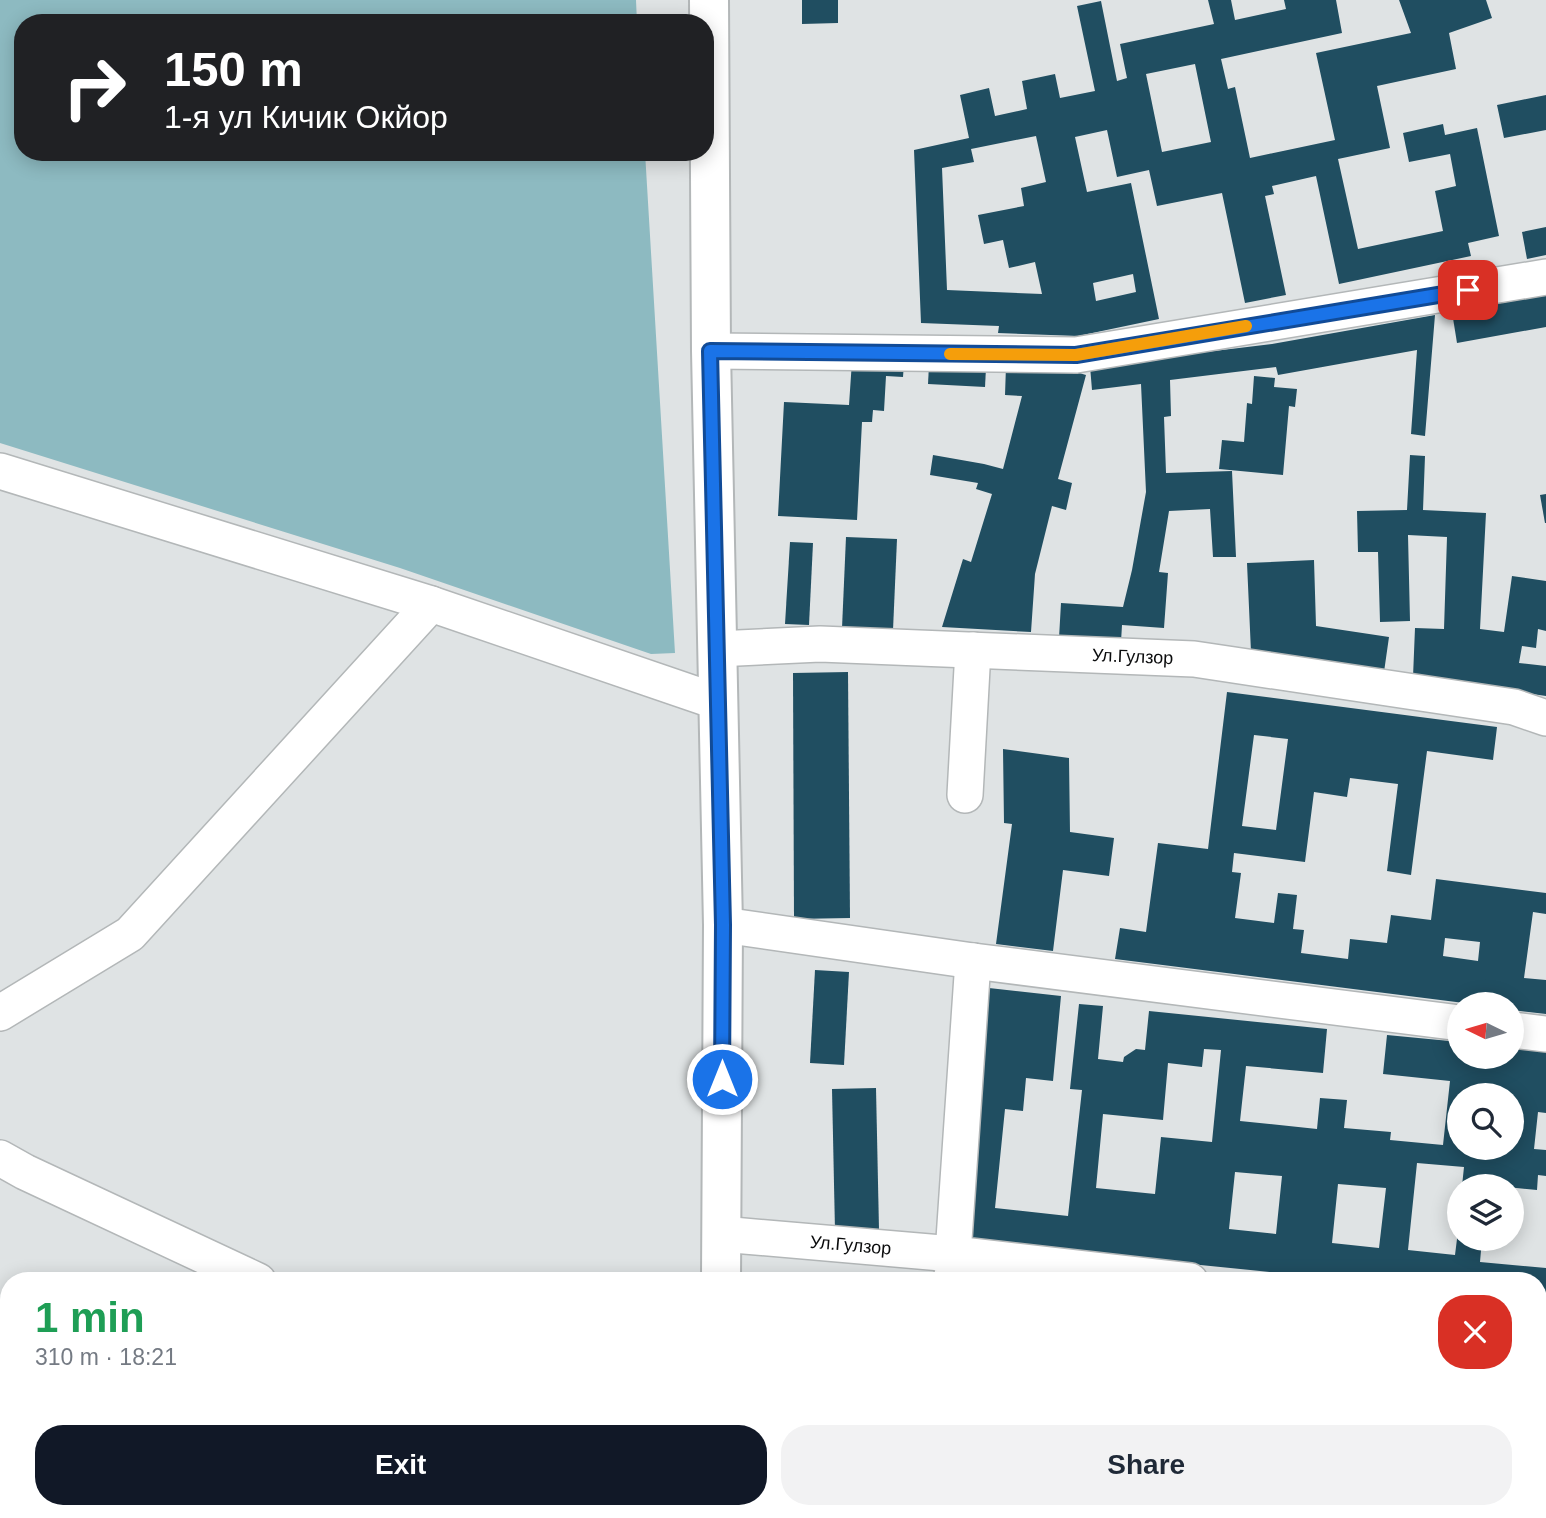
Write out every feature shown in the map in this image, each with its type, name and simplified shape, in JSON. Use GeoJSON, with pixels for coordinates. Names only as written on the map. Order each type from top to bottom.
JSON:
{"type":"FeatureCollection","features":[{"type":"Feature","properties":{"kind":"main road"},"geometry":{"type":"LineString","coordinates":[[709,161],[710,351],[723,925],[721,1272]]}},
{"type":"Feature","properties":{"kind":"street"},"geometry":{"type":"LineString","coordinates":[[710,351],[1076,355],[1546,277]]}},
{"type":"Feature","properties":{"kind":"street"},"geometry":{"type":"LineString","coordinates":[[0,471],[431,604],[718,702]]}},
{"type":"Feature","properties":{"kind":"street"},"geometry":{"type":"LineString","coordinates":[[0,1013],[131,934],[431,604]]}},
{"type":"Feature","properties":{"kind":"street","name":"Ул.Гулзор"},"geometry":{"type":"LineString","coordinates":[[717,649],[820,644],[1194,659],[1514,707],[1546,718]]}},
{"type":"Feature","properties":{"kind":"street"},"geometry":{"type":"LineString","coordinates":[[965,795],[973,650]]}},
{"type":"Feature","properties":{"kind":"street"},"geometry":{"type":"LineString","coordinates":[[723,925],[973,961],[1447,1021]]}},
{"type":"Feature","properties":{"kind":"street"},"geometry":{"type":"LineString","coordinates":[[953,1268],[973,961]]}},
{"type":"Feature","properties":{"kind":"street"},"geometry":{"type":"LineString","coordinates":[[1524,1031],[1546,1034]]}},
{"type":"Feature","properties":{"kind":"street"},"geometry":{"type":"LineString","coordinates":[[0,1158],[239,1272]]}},
{"type":"Feature","properties":{"kind":"street","name":"Ул.Гулзор"},"geometry":{"type":"LineString","coordinates":[[721,1234],[953,1268],[1026,1272]]}},
{"type":"Feature","properties":{"kind":"shaded area"},"geometry":{"type":"Polygon","coordinates":[[[0,0],[636,0],[637,14],[14,14],[14,161],[646,161],[675,653],[651,654],[400,568],[0,443],[0,0]]]}},
{"type":"Feature","properties":{"kind":"building"},"geometry":{"type":"Polygon","coordinates":[[[802,0],[838,0],[838,23],[802,24],[802,0]]]}},
{"type":"Feature","properties":{"kind":"building"},"geometry":{"type":"Polygon","coordinates":[[[1208,0],[1231,0],[1235,20],[1286,9],[1284,0],[1336,0],[1342,33],[1221,59],[1228,89],[1235,87],[1250,158],[1335,140],[1316,53],[1411,33],[1399,0],[1486,0],[1492,18],[1449,33],[1456,69],[1377,86],[1390,148],[1338,159],[1358,249],[1443,231],[1435,191],[1456,186],[1450,154],[1409,162],[1403,133],[1443,124],[1445,135],[1477,128],[1499,236],[1468,243],[1471,256],[1339,284],[1316,176],[1272,186],[1274,194],[1265,196],[1286,295],[1245,303],[1222,193],[1157,206],[1149,170],[1117,177],[1107,130],[1075,137],[1087,192],[1131,183],[1159,319],[1078,336],[998,333],[999,326],[921,323],[914,150],[969,138],[960,95],[989,88],[995,116],[1027,109],[1022,81],[1055,74],[1060,98],[1095,91],[1077,6],[1101,1],[1117,81],[1127,78],[1120,44],[1214,24],[1208,0]],[[1195,64],[1146,74],[1162,152],[1211,142],[1195,64]],[[1036,136],[971,149],[974,162],[942,168],[947,290],[1042,294],[1035,262],[1009,268],[1003,240],[984,244],[978,215],[1024,206],[1021,188],[1046,182],[1036,136]],[[1133,274],[1093,283],[1096,301],[1136,292],[1133,274]]]}},
{"type":"Feature","properties":{"kind":"building"},"geometry":{"type":"Polygon","coordinates":[[[1546,95],[1546,130],[1504,138],[1497,105],[1546,95]]]}},
{"type":"Feature","properties":{"kind":"building"},"geometry":{"type":"Polygon","coordinates":[[[1546,227],[1546,255],[1527,259],[1522,232],[1546,227]]]}},
{"type":"Feature","properties":{"kind":"building"},"geometry":{"type":"Polygon","coordinates":[[[1546,295],[1546,327],[1457,343],[1452,312],[1546,295]]]}},
{"type":"Feature","properties":{"kind":"building"},"geometry":{"type":"Polygon","coordinates":[[[1435,315],[1425,436],[1411,434],[1417,350],[1278,375],[1276,367],[1170,380],[1171,416],[1164,417],[1166,473],[1232,471],[1236,557],[1213,557],[1210,509],[1169,511],[1159,572],[1168,573],[1164,628],[1122,625],[1121,642],[1059,638],[1061,603],[1123,607],[1146,492],[1141,384],[1092,390],[1090,366],[1272,344],[1435,315]]]}},
{"type":"Feature","properties":{"kind":"building"},"geometry":{"type":"Polygon","coordinates":[[[852,361],[904,363],[903,377],[886,376],[884,411],[873,410],[872,422],[862,422],[857,520],[778,516],[784,402],[849,405],[852,361]]]}},
{"type":"Feature","properties":{"kind":"building"},"geometry":{"type":"Polygon","coordinates":[[[929,365],[986,368],[985,387],[928,384],[929,365]]]}},
{"type":"Feature","properties":{"kind":"building"},"geometry":{"type":"Polygon","coordinates":[[[1006,366],[1062,368],[1086,375],[1058,479],[1072,483],[1066,510],[1052,506],[1035,574],[1031,632],[942,627],[963,559],[971,562],[992,494],[976,489],[978,483],[930,475],[933,455],[1003,469],[1022,396],[1005,395],[1006,366]]]}},
{"type":"Feature","properties":{"kind":"building"},"geometry":{"type":"Polygon","coordinates":[[[1254,376],[1275,378],[1274,387],[1297,389],[1295,407],[1289,406],[1283,475],[1219,469],[1222,440],[1244,442],[1247,403],[1252,404],[1254,376]]]}},
{"type":"Feature","properties":{"kind":"building"},"geometry":{"type":"Polygon","coordinates":[[[1410,455],[1425,456],[1423,510],[1486,513],[1480,629],[1504,632],[1512,576],[1546,581],[1546,631],[1538,629],[1536,648],[1522,646],[1519,663],[1546,666],[1546,696],[1413,677],[1415,628],[1444,629],[1447,537],[1408,535],[1410,621],[1380,622],[1378,552],[1358,552],[1357,511],[1407,510],[1410,455]]]}},
{"type":"Feature","properties":{"kind":"building"},"geometry":{"type":"Polygon","coordinates":[[[1546,494],[1546,523],[1545,523],[1540,495],[1546,494]]]}},
{"type":"Feature","properties":{"kind":"building"},"geometry":{"type":"Polygon","coordinates":[[[846,537],[897,539],[893,630],[842,628],[846,537]]]}},
{"type":"Feature","properties":{"kind":"building"},"geometry":{"type":"Polygon","coordinates":[[[790,542],[813,543],[809,625],[785,624],[790,542]]]}},
{"type":"Feature","properties":{"kind":"building"},"geometry":{"type":"Polygon","coordinates":[[[1314,560],[1316,626],[1389,637],[1384,672],[1251,652],[1247,563],[1314,560]]]}},
{"type":"Feature","properties":{"kind":"building"},"geometry":{"type":"Polygon","coordinates":[[[848,672],[850,918],[794,919],[793,673],[848,672]]]}},
{"type":"Feature","properties":{"kind":"building"},"geometry":{"type":"Polygon","coordinates":[[[1227,692],[1497,727],[1493,760],[1427,751],[1411,875],[1387,871],[1398,784],[1350,778],[1347,797],[1314,792],[1305,862],[1234,853],[1232,872],[1241,873],[1235,918],[1274,923],[1278,893],[1297,895],[1293,929],[1304,930],[1301,953],[1348,959],[1350,939],[1387,943],[1391,915],[1431,920],[1436,879],[1546,893],[1546,914],[1533,912],[1524,978],[1546,980],[1546,1014],[1524,1011],[1524,992],[1447,992],[1447,1001],[1115,959],[1120,928],[1146,932],[1158,843],[1208,849],[1227,692]],[[1254,735],[1242,826],[1276,830],[1288,739],[1254,735]],[[1445,938],[1443,956],[1478,961],[1480,942],[1445,938]]]}},
{"type":"Feature","properties":{"kind":"building"},"geometry":{"type":"Polygon","coordinates":[[[1003,749],[1069,758],[1070,832],[1114,838],[1109,876],[1063,870],[1053,951],[996,944],[1012,824],[1004,823],[1003,749]]]}},
{"type":"Feature","properties":{"kind":"building"},"geometry":{"type":"Polygon","coordinates":[[[815,970],[849,972],[844,1065],[810,1063],[815,970]]]}},
{"type":"Feature","properties":{"kind":"building"},"geometry":{"type":"Polygon","coordinates":[[[980,987],[1061,996],[1053,1081],[1026,1078],[1023,1111],[1005,1109],[995,1208],[1068,1216],[1082,1090],[1070,1089],[1079,1004],[1103,1006],[1098,1059],[1123,1062],[1124,1057],[1136,1049],[1145,1050],[1149,1011],[1327,1029],[1323,1073],[1246,1066],[1240,1121],[1317,1129],[1320,1098],[1347,1100],[1344,1128],[1391,1132],[1390,1140],[1443,1145],[1447,1108],[1447,1160],[1524,1160],[1524,1083],[1450,1083],[1383,1074],[1387,1035],[1447,1041],[1447,1069],[1524,1069],[1524,1048],[1546,1051],[1546,1113],[1538,1112],[1534,1149],[1546,1150],[1546,1176],[1538,1175],[1537,1190],[1524,1189],[1524,1174],[1463,1174],[1464,1167],[1417,1163],[1408,1250],[1455,1255],[1456,1251],[1481,1251],[1480,1262],[1546,1268],[1546,1272],[1270,1272],[961,1241],[980,987]],[[1204,1049],[1202,1067],[1168,1063],[1163,1120],[1103,1114],[1096,1188],[1155,1194],[1161,1137],[1212,1142],[1221,1050],[1204,1049]],[[1235,1172],[1229,1229],[1276,1234],[1282,1176],[1235,1172]],[[1338,1184],[1332,1243],[1379,1248],[1386,1188],[1338,1184]]]}},
{"type":"Feature","properties":{"kind":"building"},"geometry":{"type":"Polygon","coordinates":[[[876,1088],[879,1230],[835,1231],[832,1089],[876,1088]]]}},
{"type":"Feature","properties":{"kind":"slow traffic"},"geometry":{"type":"LineString","coordinates":[[950,354],[1076,355],[1246,326]]}},
{"type":"Feature","properties":{"kind":"route"},"geometry":{"type":"LineString","coordinates":[[722,1079],[723,925],[710,351],[1076,355],[1468,290]]}}]}
